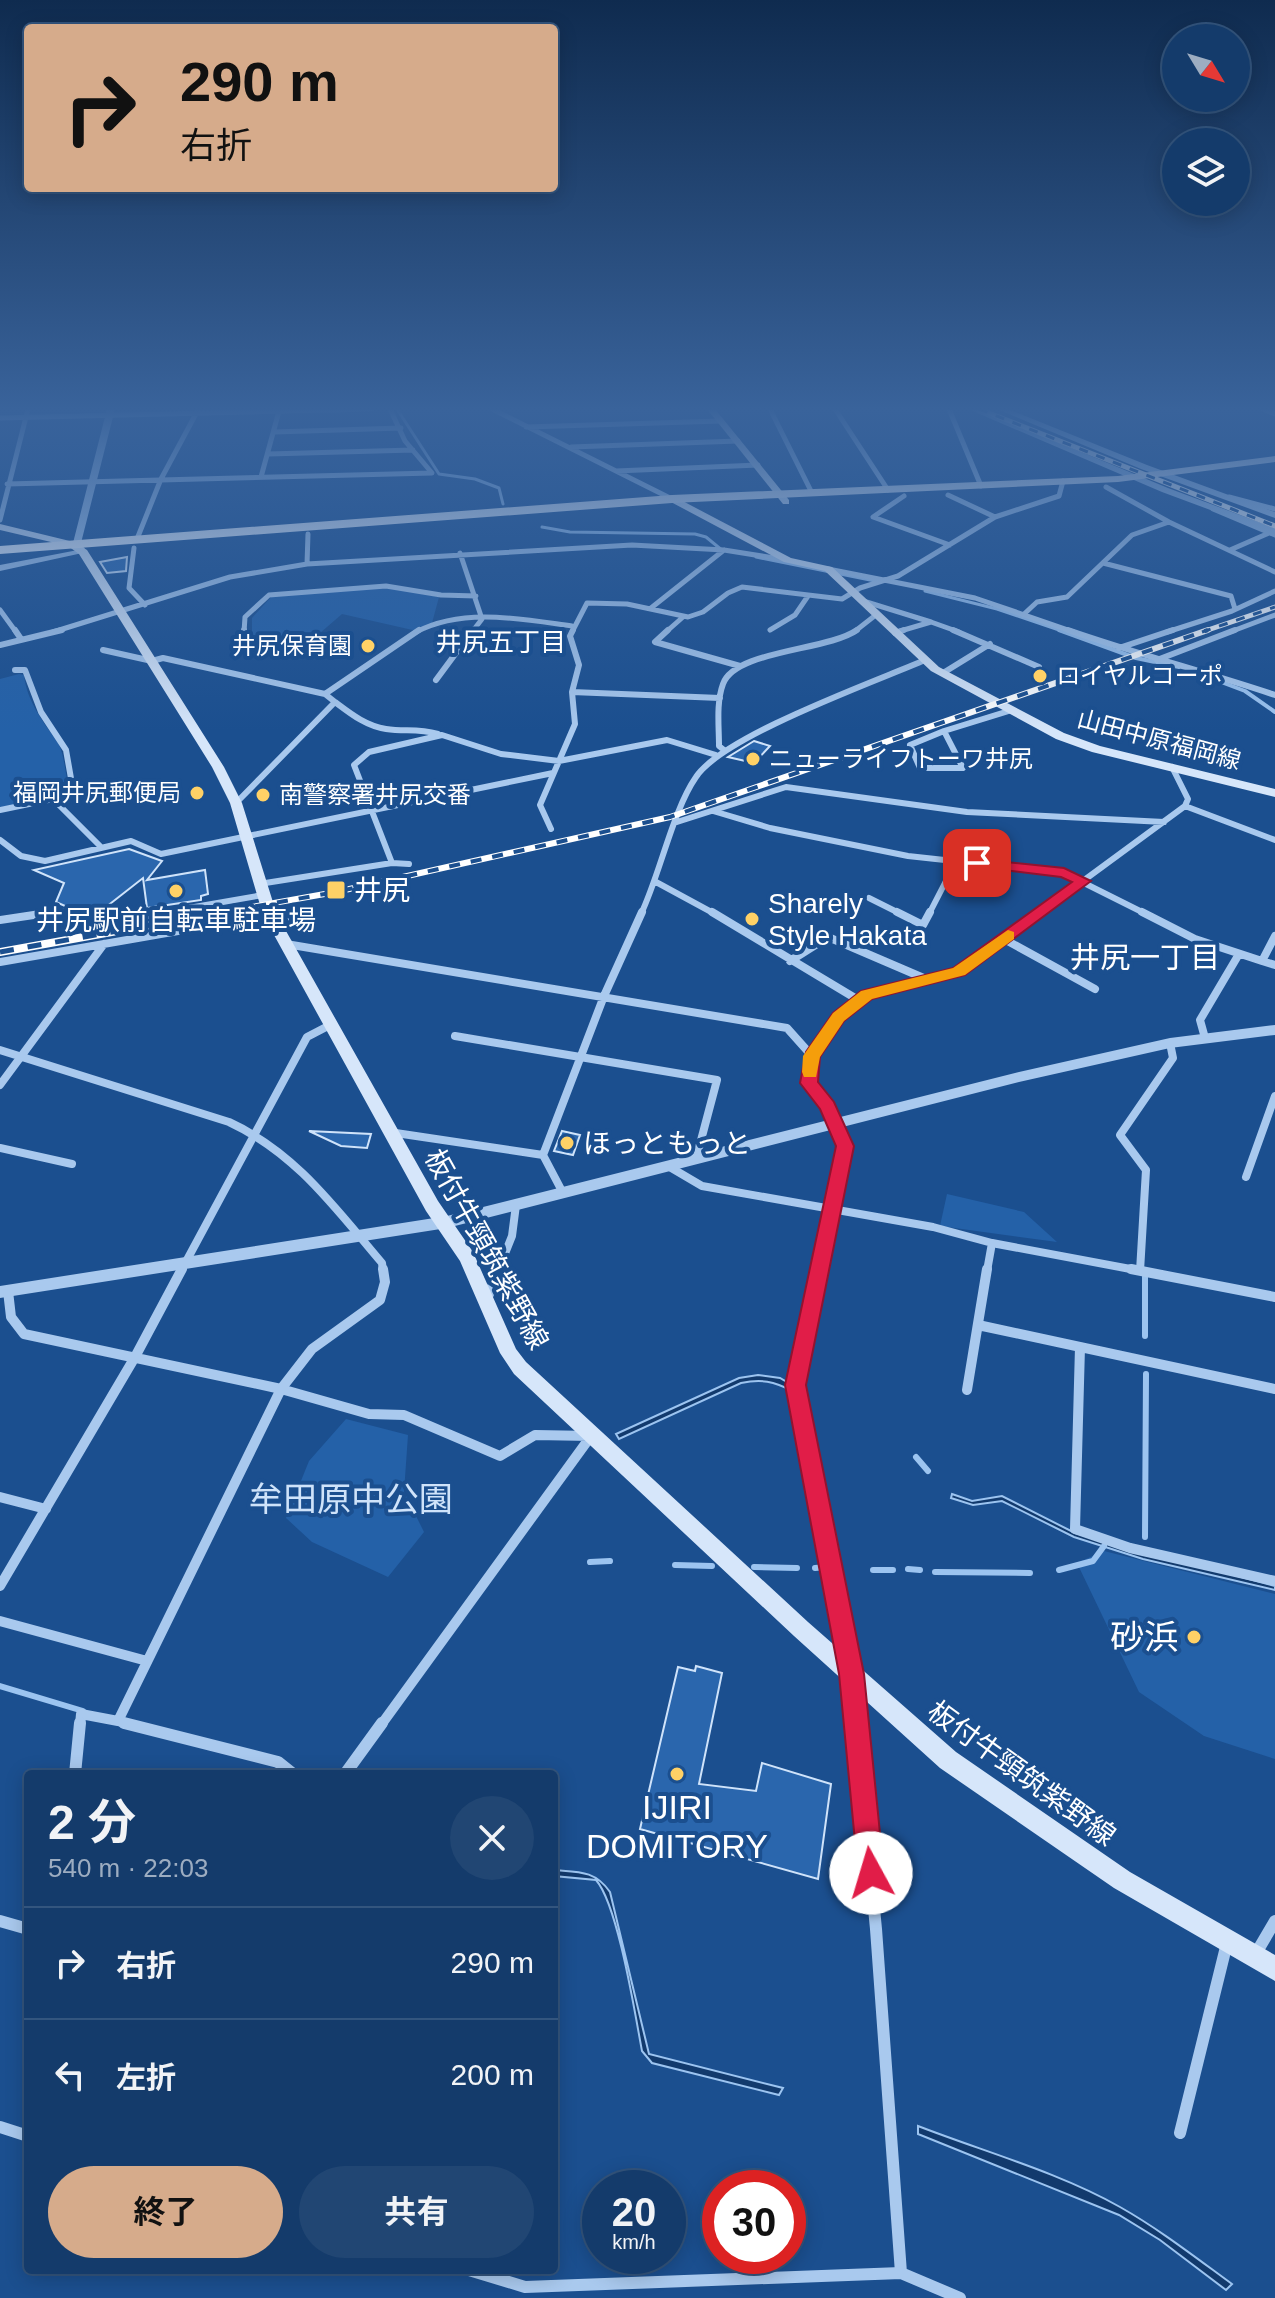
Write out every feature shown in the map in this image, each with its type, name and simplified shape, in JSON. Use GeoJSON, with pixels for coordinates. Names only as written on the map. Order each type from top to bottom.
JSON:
{"type":"FeatureCollection","features":[{"type":"Feature","properties":{"kind":"main road"},"geometry":{"type":"LineString","coordinates":[[136,544],[467,516]]}},
{"type":"Feature","properties":{"kind":"main road"},"geometry":{"type":"LineString","coordinates":[[0,550],[308,534],[550,516]]}},
{"type":"Feature","properties":{"kind":"main road","name":"山田中原福岡線"},"geometry":{"type":"LineString","coordinates":[[708,516],[788,560],[831,572],[857,593],[895,633],[943,673],[1060,736],[1096,749],[1275,793]]}},
{"type":"Feature","properties":{"kind":"main road"},"geometry":{"type":"LineString","coordinates":[[0,527],[77,546]]}},
{"type":"Feature","properties":{"kind":"main road"},"geometry":{"type":"LineString","coordinates":[[0,558],[77,546]]}},
{"type":"Feature","properties":{"kind":"main road","name":"板付牛頸筑紫野線"},"geometry":{"type":"LineString","coordinates":[[77,546],[218,767],[236,803],[270,915],[389,1132],[432,1206],[447,1222],[487,1299],[509,1353],[520,1368],[920,1736],[976,1781],[1122,1880],[1275,1969]]}},
{"type":"Feature","properties":{"kind":"street"},"geometry":{"type":"LineString","coordinates":[[0,568],[77,546],[84,516]]}},
{"type":"Feature","properties":{"kind":"street"},"geometry":{"type":"LineString","coordinates":[[145,605],[129,588],[136,544],[147,516]]}},
{"type":"Feature","properties":{"kind":"street"},"geometry":{"type":"LineString","coordinates":[[874,516],[950,545]]}},
{"type":"Feature","properties":{"kind":"street"},"geometry":{"type":"LineString","coordinates":[[1160,516],[1275,572]]}},
{"type":"Feature","properties":{"kind":"street"},"geometry":{"type":"LineString","coordinates":[[1232,516],[1273,533]]}},
{"type":"Feature","properties":{"kind":"street"},"geometry":{"type":"LineString","coordinates":[[551,829],[540,805],[575,724],[572,692],[579,665],[570,636],[572,626],[587,603],[602,601],[651,608],[683,617],[699,615],[731,589],[742,587],[842,599],[885,581],[995,517]]}},
{"type":"Feature","properties":{"kind":"street"},"geometry":{"type":"LineString","coordinates":[[1023,615],[1037,602],[1067,597],[1132,535],[1169,522]]}},
{"type":"Feature","properties":{"kind":"street"},"geometry":{"type":"LineString","coordinates":[[1230,550],[1273,533]]}},
{"type":"Feature","properties":{"kind":"street"},"geometry":{"type":"LineString","coordinates":[[307,564],[308,534]]}},
{"type":"Feature","properties":{"kind":"street"},"geometry":{"type":"LineString","coordinates":[[0,645],[121,613],[230,577],[307,564],[632,545],[727,550],[788,560]]}},
{"type":"Feature","properties":{"kind":"street"},"geometry":{"type":"LineString","coordinates":[[651,608],[727,550]]}},
{"type":"Feature","properties":{"kind":"street"},"geometry":{"type":"LineString","coordinates":[[460,553],[482,619]]}},
{"type":"Feature","properties":{"kind":"street"},"geometry":{"type":"LineString","coordinates":[[1103,563],[1231,596],[1235,609]]}},
{"type":"Feature","properties":{"kind":"street"},"geometry":{"type":"LineString","coordinates":[[831,572],[975,598],[1119,648],[1181,664],[1275,695]]}},
{"type":"Feature","properties":{"kind":"street"},"geometry":{"type":"LineString","coordinates":[[244,638],[245,617],[269,595],[386,586],[441,595],[476,596]]}},
{"type":"Feature","properties":{"kind":"street"},"geometry":{"type":"LineString","coordinates":[[1119,648],[1235,609],[1275,591]]}},
{"type":"Feature","properties":{"kind":"street"},"geometry":{"type":"LineString","coordinates":[[857,593],[990,644],[1039,667]]}},
{"type":"Feature","properties":{"kind":"street"},"geometry":{"type":"LineString","coordinates":[[770,630],[795,615],[808,596]]}},
{"type":"Feature","properties":{"kind":"street"},"geometry":{"type":"LineString","coordinates":[[0,610],[21,639]]}},
{"type":"Feature","properties":{"kind":"street"},"geometry":{"type":"LineString","coordinates":[[720,752],[720,698],[727,676],[740,666],[814,645],[827,646],[852,635],[877,614]]}},
{"type":"Feature","properties":{"kind":"street"},"geometry":{"type":"LineString","coordinates":[[1157,660],[1275,615]]}},
{"type":"Feature","properties":{"kind":"street"},"geometry":{"type":"LineString","coordinates":[[683,617],[655,642],[740,666]]}},
{"type":"Feature","properties":{"kind":"street"},"geometry":{"type":"LineString","coordinates":[[325,694],[398,641],[444,619],[572,626]]}},
{"type":"Feature","properties":{"kind":"street"},"geometry":{"type":"LineString","coordinates":[[436,680],[482,619]]}},
{"type":"Feature","properties":{"kind":"street"},"geometry":{"type":"LineString","coordinates":[[895,633],[931,622]]}},
{"type":"Feature","properties":{"kind":"street"},"geometry":{"type":"LineString","coordinates":[[943,673],[990,644]]}},
{"type":"Feature","properties":{"kind":"street"},"geometry":{"type":"LineString","coordinates":[[103,650],[152,661],[163,658],[325,694],[359,720],[387,729],[415,728],[501,754],[559,761],[667,740],[720,752]]}},
{"type":"Feature","properties":{"kind":"street"},"geometry":{"type":"LineString","coordinates":[[563,1193],[543,1155],[604,996],[656,882],[686,793],[697,774],[720,752],[754,734],[925,660]]}},
{"type":"Feature","properties":{"kind":"street"},"geometry":{"type":"LineString","coordinates":[[0,810],[53,799],[72,784],[66,750],[41,712],[25,670],[15,670]]}},
{"type":"Feature","properties":{"kind":"street"},"geometry":{"type":"LineString","coordinates":[[572,692],[720,698]]}},
{"type":"Feature","properties":{"kind":"street"},"geometry":{"type":"LineString","coordinates":[[236,803],[335,702]]}},
{"type":"Feature","properties":{"kind":"street"},"geometry":{"type":"LineString","coordinates":[[944,730],[963,768],[920,768],[910,745],[944,730],[1012,710]]}},
{"type":"Feature","properties":{"kind":"street"},"geometry":{"type":"LineString","coordinates":[[392,863],[354,765],[369,752],[442,735]]}},
{"type":"Feature","properties":{"kind":"street"},"geometry":{"type":"LineString","coordinates":[[901,2273],[879,1961],[852,1674],[796,1385],[845,1146],[836,1122],[809,1083],[812,1056],[839,1017],[867,995],[959,972],[1185,806],[1188,799],[1172,767]]}},
{"type":"Feature","properties":{"kind":"street"},"geometry":{"type":"LineString","coordinates":[[0,840],[21,856],[45,861],[131,841],[161,854],[553,773]]}},
{"type":"Feature","properties":{"kind":"street"},"geometry":{"type":"LineString","coordinates":[[677,822],[786,787],[967,812],[1164,822]]}},
{"type":"Feature","properties":{"kind":"street"},"geometry":{"type":"LineString","coordinates":[[53,799],[101,847]]}},
{"type":"Feature","properties":{"kind":"street"},"geometry":{"type":"LineString","coordinates":[[1185,806],[1275,840]]}},
{"type":"Feature","properties":{"kind":"street"},"geometry":{"type":"LineString","coordinates":[[713,811],[770,828],[908,856],[1064,873],[1195,939],[1275,965]]}},
{"type":"Feature","properties":{"kind":"street"},"geometry":{"type":"LineString","coordinates":[[869,898],[923,925],[947,879],[948,860]]}},
{"type":"Feature","properties":{"kind":"street"},"geometry":{"type":"LineString","coordinates":[[0,920],[47,913],[149,915],[392,863],[409,864]]}},
{"type":"Feature","properties":{"kind":"street"},"geometry":{"type":"LineString","coordinates":[[656,882],[860,1001]]}},
{"type":"Feature","properties":{"kind":"street"},"geometry":{"type":"LineString","coordinates":[[0,962],[270,915]]}},
{"type":"Feature","properties":{"kind":"street"},"geometry":{"type":"LineString","coordinates":[[1262,961],[1275,936]]}},
{"type":"Feature","properties":{"kind":"street"},"geometry":{"type":"LineString","coordinates":[[790,961],[828,937],[927,980]]}},
{"type":"Feature","properties":{"kind":"street"},"geometry":{"type":"LineString","coordinates":[[1004,939],[1095,989]]}},
{"type":"Feature","properties":{"kind":"street"},"geometry":{"type":"LineString","coordinates":[[0,1085],[104,944]]}},
{"type":"Feature","properties":{"kind":"street"},"geometry":{"type":"LineString","coordinates":[[286,944],[787,1028],[812,1056]]}},
{"type":"Feature","properties":{"kind":"street"},"geometry":{"type":"LineString","coordinates":[[1205,1038],[1200,1020],[1239,954]]}},
{"type":"Feature","properties":{"kind":"street"},"geometry":{"type":"LineString","coordinates":[[0,1586],[135,1357],[307,1037],[332,1024]]}},
{"type":"Feature","properties":{"kind":"street"},"geometry":{"type":"LineString","coordinates":[[591,1436],[535,1435],[500,1456],[404,1415],[369,1414],[281,1389],[24,1334],[11,1317],[4,1291],[447,1222],[836,1122],[1170,1043],[1275,1030]]}},
{"type":"Feature","properties":{"kind":"street"},"geometry":{"type":"LineString","coordinates":[[455,1036],[717,1080],[696,1159]]}},
{"type":"Feature","properties":{"kind":"street"},"geometry":{"type":"LineString","coordinates":[[1140,1271],[1146,1170],[1120,1135],[1173,1058],[1170,1043]]}},
{"type":"Feature","properties":{"kind":"street"},"geometry":{"type":"LineString","coordinates":[[0,1050],[229,1122],[255,1134],[306,1173],[382,1263],[385,1282],[380,1300],[312,1349],[281,1389],[118,1721]]}},
{"type":"Feature","properties":{"kind":"street"},"geometry":{"type":"LineString","coordinates":[[1246,1177],[1275,1096]]}},
{"type":"Feature","properties":{"kind":"street"},"geometry":{"type":"LineString","coordinates":[[1263,1126],[1275,1131]]}},
{"type":"Feature","properties":{"kind":"street"},"geometry":{"type":"LineString","coordinates":[[389,1132],[543,1155]]}},
{"type":"Feature","properties":{"kind":"street"},"geometry":{"type":"LineString","coordinates":[[0,1148],[72,1164]]}},
{"type":"Feature","properties":{"kind":"street"},"geometry":{"type":"LineString","coordinates":[[668,1166],[702,1186],[933,1227],[992,1243],[1275,1297]]}},
{"type":"Feature","properties":{"kind":"street"},"geometry":{"type":"LineString","coordinates":[[487,1299],[512,1236],[516,1205]]}},
{"type":"Feature","properties":{"kind":"street"},"geometry":{"type":"LineString","coordinates":[[967,1390],[992,1243]]}},
{"type":"Feature","properties":{"kind":"street"},"geometry":{"type":"LineString","coordinates":[[978,1325],[1275,1389]]}},
{"type":"Feature","properties":{"kind":"street"},"geometry":{"type":"LineString","coordinates":[[1080,1347],[1075,1529],[1130,1548],[1275,1581]]}},
{"type":"Feature","properties":{"kind":"street"},"geometry":{"type":"LineString","coordinates":[[348,1770],[591,1436]]}},
{"type":"Feature","properties":{"kind":"street"},"geometry":{"type":"LineString","coordinates":[[0,1497],[46,1509]]}},
{"type":"Feature","properties":{"kind":"street"},"geometry":{"type":"LineString","coordinates":[[0,1621],[147,1661]]}},
{"type":"Feature","properties":{"kind":"street"},"geometry":{"type":"LineString","coordinates":[[75,1770],[81,1714],[278,1762],[288,1770]]}},
{"type":"Feature","properties":{"kind":"street"},"geometry":{"type":"LineString","coordinates":[[0,1921],[24,1928]]}},
{"type":"Feature","properties":{"kind":"street"},"geometry":{"type":"LineString","coordinates":[[1254,1957],[1275,1921]]}},
{"type":"Feature","properties":{"kind":"street"},"geometry":{"type":"LineString","coordinates":[[1180,2133],[1227,1942]]}},
{"type":"Feature","properties":{"kind":"street"},"geometry":{"type":"LineString","coordinates":[[0,2127],[24,2135]]}},
{"type":"Feature","properties":{"kind":"street"},"geometry":{"type":"LineString","coordinates":[[482,2274],[525,2287],[901,2273],[960,2298]]}},
{"type":"Feature","properties":{"kind":"green space"},"geometry":{"type":"Polygon","coordinates":[[[389,588],[439,597],[432,623],[417,631],[342,614],[305,646],[252,640],[252,618],[272,596],[389,588]]]}},
{"type":"Feature","properties":{"kind":"green space"},"geometry":{"type":"Polygon","coordinates":[[[24,675],[32,703],[60,746],[67,779],[62,787],[47,797],[0,808],[0,679],[24,675]]]}},
{"type":"Feature","properties":{"kind":"green space"},"geometry":{"type":"Polygon","coordinates":[[[947,1194],[1024,1212],[1057,1242],[940,1226],[947,1194]]]}},
{"type":"Feature","properties":{"kind":"green space","name":"牟田原中公園"},"geometry":{"type":"Polygon","coordinates":[[[346,1419],[408,1435],[404,1492],[424,1532],[388,1577],[312,1542],[286,1518],[309,1461],[346,1419]]]}},
{"type":"Feature","properties":{"kind":"green space","name":"砂浜"},"geometry":{"type":"Polygon","coordinates":[[[1104,1551],[1275,1594],[1275,1759],[1204,1736],[1139,1692],[1077,1563],[1104,1551]]]}},
{"type":"Feature","properties":{"kind":"shaded area"},"geometry":{"type":"Polygon","coordinates":[[[758,1375],[780,1378],[795,1387],[792,1391],[767,1382],[741,1383],[619,1439],[616,1434],[739,1378],[758,1375]]]}},
{"type":"Feature","properties":{"kind":"shaded area"},"geometry":{"type":"Polygon","coordinates":[[[952,1494],[972,1501],[1002,1496],[1075,1533],[1275,1586],[1275,1590],[1143,1559],[1074,1537],[1002,1501],[973,1505],[951,1498],[952,1494]]]}},
{"type":"Feature","properties":{"kind":"shaded area"},"geometry":{"type":"Polygon","coordinates":[[[558,1870],[592,1876],[610,1892],[649,2054],[783,2088],[779,2095],[652,2063],[642,2051],[625,1961],[611,1912],[596,1880],[558,1876],[558,1870]]]}},
{"type":"Feature","properties":{"kind":"shaded area"},"geometry":{"type":"Polygon","coordinates":[[[918,2126],[1047,2173],[1120,2207],[1232,2284],[1226,2290],[1160,2240],[1119,2215],[918,2134],[918,2126]]]}},
{"type":"Feature","properties":{"kind":"building"},"geometry":{"type":"Polygon","coordinates":[[[127,557],[126,571],[107,573],[100,562],[127,557]]]}},
{"type":"Feature","properties":{"kind":"building"},"geometry":{"type":"Polygon","coordinates":[[[754,741],[770,746],[754,763],[728,757],[754,741]]]}},
{"type":"Feature","properties":{"kind":"building"},"geometry":{"type":"Polygon","coordinates":[[[129,849],[162,861],[147,880],[205,870],[208,894],[201,896],[201,900],[147,908],[143,878],[106,907],[65,906],[56,902],[64,883],[34,870],[129,849]]]}},
{"type":"Feature","properties":{"kind":"building"},"geometry":{"type":"Polygon","coordinates":[[[308,911],[315,923],[295,930],[286,913],[308,911]]]}},
{"type":"Feature","properties":{"kind":"building"},"geometry":{"type":"Polygon","coordinates":[[[309,1131],[371,1134],[367,1148],[341,1146],[309,1131]]]}},
{"type":"Feature","properties":{"kind":"building","name":"ほっともっと"},"geometry":{"type":"Polygon","coordinates":[[[562,1131],[580,1135],[573,1155],[554,1151],[562,1131]]]}},
{"type":"Feature","properties":{"kind":"building","name":"IJIRI DOMITORY"},"geometry":{"type":"Polygon","coordinates":[[[696,1666],[722,1673],[699,1784],[756,1791],[762,1763],[831,1784],[818,1879],[640,1829],[678,1667],[695,1671],[696,1666]]]}},
{"type":"Feature","properties":{"kind":"waterway"},"geometry":{"type":"LineString","coordinates":[[542,527],[570,532],[695,534],[706,537],[723,551]]}},
{"type":"Feature","properties":{"kind":"waterway"},"geometry":{"type":"LineString","coordinates":[[756,557],[880,582]]}},
{"type":"Feature","properties":{"kind":"waterway"},"geometry":{"type":"LineString","coordinates":[[925,591],[997,609],[1065,632]]}},
{"type":"Feature","properties":{"kind":"waterway"},"geometry":{"type":"LineString","coordinates":[[1059,630],[1136,658],[1179,667]]}},
{"type":"Feature","properties":{"kind":"waterway"},"geometry":{"type":"LineString","coordinates":[[1200,674],[1245,691],[1275,712]]}},
{"type":"Feature","properties":{"kind":"waterway"},"geometry":{"type":"LineString","coordinates":[[1145,1277],[1145,1336]]}},
{"type":"Feature","properties":{"kind":"waterway"},"geometry":{"type":"LineString","coordinates":[[1145,1537],[1146,1374]]}},
{"type":"Feature","properties":{"kind":"waterway"},"geometry":{"type":"LineString","coordinates":[[916,1457],[928,1471]]}},
{"type":"Feature","properties":{"kind":"waterway"},"geometry":{"type":"LineString","coordinates":[[1059,1570],[1093,1561],[1104,1546]]}},
{"type":"Feature","properties":{"kind":"waterway"},"geometry":{"type":"LineString","coordinates":[[590,1562],[610,1561]]}},
{"type":"Feature","properties":{"kind":"waterway"},"geometry":{"type":"LineString","coordinates":[[675,1565],[712,1566]]}},
{"type":"Feature","properties":{"kind":"waterway"},"geometry":{"type":"LineString","coordinates":[[754,1567],[797,1568]]}},
{"type":"Feature","properties":{"kind":"waterway"},"geometry":{"type":"LineString","coordinates":[[815,1568],[826,1567]]}},
{"type":"Feature","properties":{"kind":"waterway"},"geometry":{"type":"LineString","coordinates":[[908,1569],[920,1570]]}},
{"type":"Feature","properties":{"kind":"waterway"},"geometry":{"type":"LineString","coordinates":[[873,1570],[893,1570]]}},
{"type":"Feature","properties":{"kind":"waterway"},"geometry":{"type":"LineString","coordinates":[[935,1572],[1030,1573]]}},
{"type":"Feature","properties":{"kind":"waterway"},"geometry":{"type":"LineString","coordinates":[[0,1686],[83,1711]]}},
{"type":"Feature","properties":{"kind":"railway"},"geometry":{"type":"LineString","coordinates":[[1250,516],[1275,526]]}},
{"type":"Feature","properties":{"kind":"railway"},"geometry":{"type":"LineString","coordinates":[[1202,632],[1275,607]]}},
{"type":"Feature","properties":{"kind":"railway"},"geometry":{"type":"LineString","coordinates":[[212,914],[336,892],[670,817],[1208,630]]}},
{"type":"Feature","properties":{"kind":"railway"},"geometry":{"type":"LineString","coordinates":[[0,952],[223,912]]}},
{"type":"Feature","properties":{"kind":"slow traffic"},"geometry":{"type":"LineString","coordinates":[[810,1072],[812,1056],[839,1017],[867,995],[959,972],[1008,935]]}},
{"type":"Feature","properties":{"kind":"place","name":"井尻保育園"},"geometry":{"type":"Point","coordinates":[368,646]}},
{"type":"Feature","properties":{"kind":"place","name":"ロイヤルコーポ"},"geometry":{"type":"Point","coordinates":[1040,676]}},
{"type":"Feature","properties":{"kind":"place","name":"ニューライフトーワ井尻"},"geometry":{"type":"Point","coordinates":[753,759]}},
{"type":"Feature","properties":{"kind":"place","name":"福岡井尻郵便局"},"geometry":{"type":"Point","coordinates":[197,793]}},
{"type":"Feature","properties":{"kind":"place","name":"南警察署井尻交番"},"geometry":{"type":"Point","coordinates":[263,795]}},
{"type":"Feature","properties":{"kind":"place","name":"井尻"},"geometry":{"type":"Point","coordinates":[336,890]}},
{"type":"Feature","properties":{"kind":"place","name":"井尻駅前自転車駐車場"},"geometry":{"type":"Point","coordinates":[176,891]}},
{"type":"Feature","properties":{"kind":"place","name":"Sharely Style Hakata"},"geometry":{"type":"Point","coordinates":[752,919]}},
{"type":"Feature","properties":{"kind":"place","name":"ほっともっと"},"geometry":{"type":"Point","coordinates":[567,1143]}},
{"type":"Feature","properties":{"kind":"place","name":"砂浜"},"geometry":{"type":"Point","coordinates":[1194,1637]}},
{"type":"Feature","properties":{"kind":"place","name":"IJIRI DOMITORY"},"geometry":{"type":"Point","coordinates":[677,1774]}},
{"type":"Feature","properties":{"kind":"district","name":"井尻五丁目"},"geometry":{"type":"Point","coordinates":[501,642]}},
{"type":"Feature","properties":{"kind":"district","name":"井尻一丁目"},"geometry":{"type":"Point","coordinates":[1145,958]}},
{"type":"Feature","properties":{"kind":"route"},"geometry":{"type":"LineString","coordinates":[[871,1873],[852,1674],[796,1385],[845,1146],[828,1106],[809,1083],[812,1056],[839,1017],[867,995],[959,972],[1083,881],[1064,873],[977,863]]}}]}
